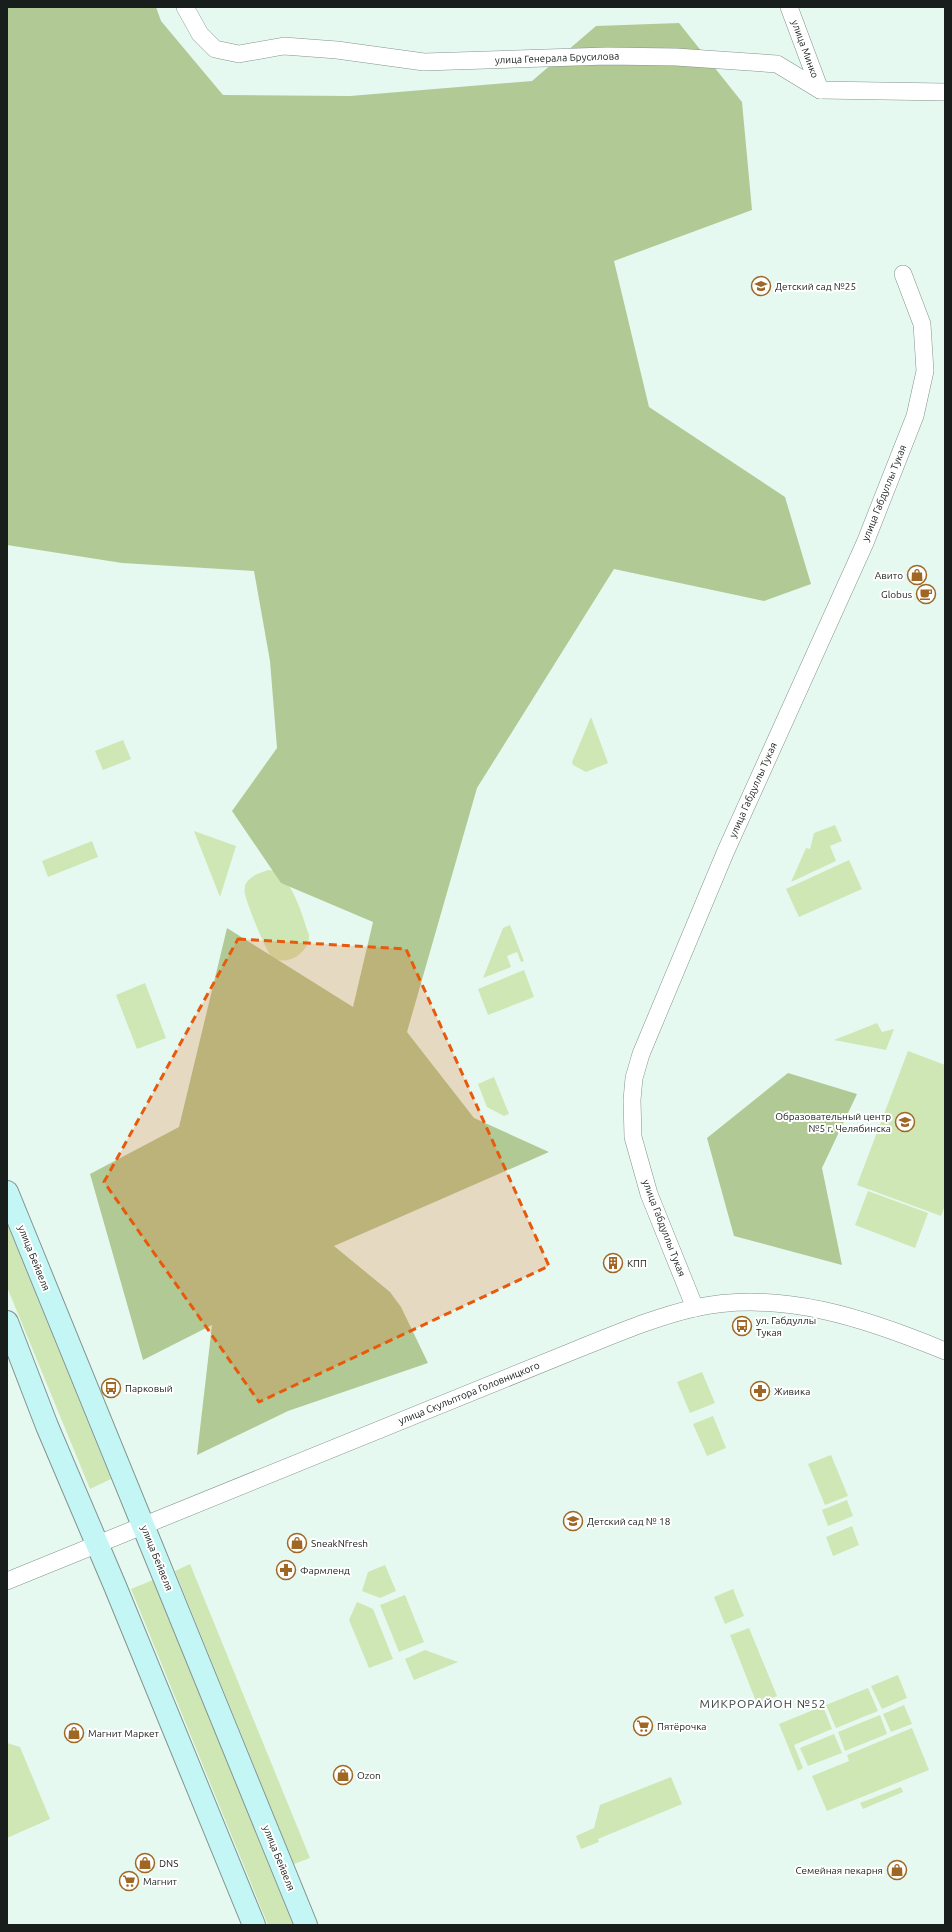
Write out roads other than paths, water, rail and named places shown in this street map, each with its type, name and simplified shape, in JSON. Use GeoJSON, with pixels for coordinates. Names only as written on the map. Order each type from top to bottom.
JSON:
{"type":"FeatureCollection","features":[{"type":"Feature","properties":{"kind":"main road","name":"улица Бейвеля"},"geometry":{"type":"LineString","coordinates":[[7,1192],[306,1925]]}},
{"type":"Feature","properties":{"kind":"main road"},"geometry":{"type":"LineString","coordinates":[[7,1322],[47,1426],[97,1543],[254,1925]]}},
{"type":"Feature","properties":{"kind":"street","name":"улица Генерала Брусилова"},"geometry":{"type":"LineString","coordinates":[[185,7],[200,34],[215,49],[238,54],[284,46],[337,50],[424,62],[607,56],[676,57],[778,64],[820,90]]}},
{"type":"Feature","properties":{"kind":"street","name":"улица Минко"},"geometry":{"type":"LineString","coordinates":[[789,7],[820,90]]}},
{"type":"Feature","properties":{"kind":"street"},"geometry":{"type":"LineString","coordinates":[[820,90],[945,92]]}},
{"type":"Feature","properties":{"kind":"street","name":"улица Габдуллы Тукая"},"geometry":{"type":"LineString","coordinates":[[695,1308],[649,1194],[633,1137],[632,1100],[634,1078],[641,1054],[725,853],[865,543],[915,416],[925,371],[922,324],[903,274]]}},
{"type":"Feature","properties":{"kind":"street","name":"улица Скульптора Головницкого"},"geometry":{"type":"LineString","coordinates":[[7,1581],[97,1543],[633,1327],[695,1308],[752,1302],[804,1307],[870,1322],[945,1351]]}},
{"type":"Feature","properties":{"kind":"place","name":"Детский сад №25"},"geometry":{"type":"Point","coordinates":[761,286]}},
{"type":"Feature","properties":{"kind":"place","name":"Авито"},"geometry":{"type":"Point","coordinates":[917,575]}},
{"type":"Feature","properties":{"kind":"place","name":"Globus"},"geometry":{"type":"Point","coordinates":[926,594]}},
{"type":"Feature","properties":{"kind":"place","name":"Образовательный центр №5 г. Челябинска"},"geometry":{"type":"Point","coordinates":[905,1122]}},
{"type":"Feature","properties":{"kind":"place","name":"КПП"},"geometry":{"type":"Point","coordinates":[613,1263]}},
{"type":"Feature","properties":{"kind":"place","name":"ул. Габдуллы Тукая"},"geometry":{"type":"Point","coordinates":[742,1326]}},
{"type":"Feature","properties":{"kind":"place","name":"Парковый"},"geometry":{"type":"Point","coordinates":[111,1388]}},
{"type":"Feature","properties":{"kind":"place","name":"Живика"},"geometry":{"type":"Point","coordinates":[760,1391]}},
{"type":"Feature","properties":{"kind":"place","name":"Детский сад № 18"},"geometry":{"type":"Point","coordinates":[573,1521]}},
{"type":"Feature","properties":{"kind":"place","name":"SneakNfresh"},"geometry":{"type":"Point","coordinates":[297,1543]}},
{"type":"Feature","properties":{"kind":"place","name":"Фармленд"},"geometry":{"type":"Point","coordinates":[286,1570]}},
{"type":"Feature","properties":{"kind":"place","name":"Пятёрочка"},"geometry":{"type":"Point","coordinates":[643,1726]}},
{"type":"Feature","properties":{"kind":"place","name":"Магнит Маркет"},"geometry":{"type":"Point","coordinates":[74,1733]}},
{"type":"Feature","properties":{"kind":"place","name":"Ozon"},"geometry":{"type":"Point","coordinates":[343,1775]}},
{"type":"Feature","properties":{"kind":"place","name":"DNS"},"geometry":{"type":"Point","coordinates":[145,1863]}},
{"type":"Feature","properties":{"kind":"place","name":"Семейная пекарня"},"geometry":{"type":"Point","coordinates":[897,1870]}},
{"type":"Feature","properties":{"kind":"place","name":"Магнит"},"geometry":{"type":"Point","coordinates":[129,1881]}},
{"type":"Feature","properties":{"kind":"district","name":"МИКРОРАЙОН №52"},"geometry":{"type":"Point","coordinates":[763,1703]}}]}
